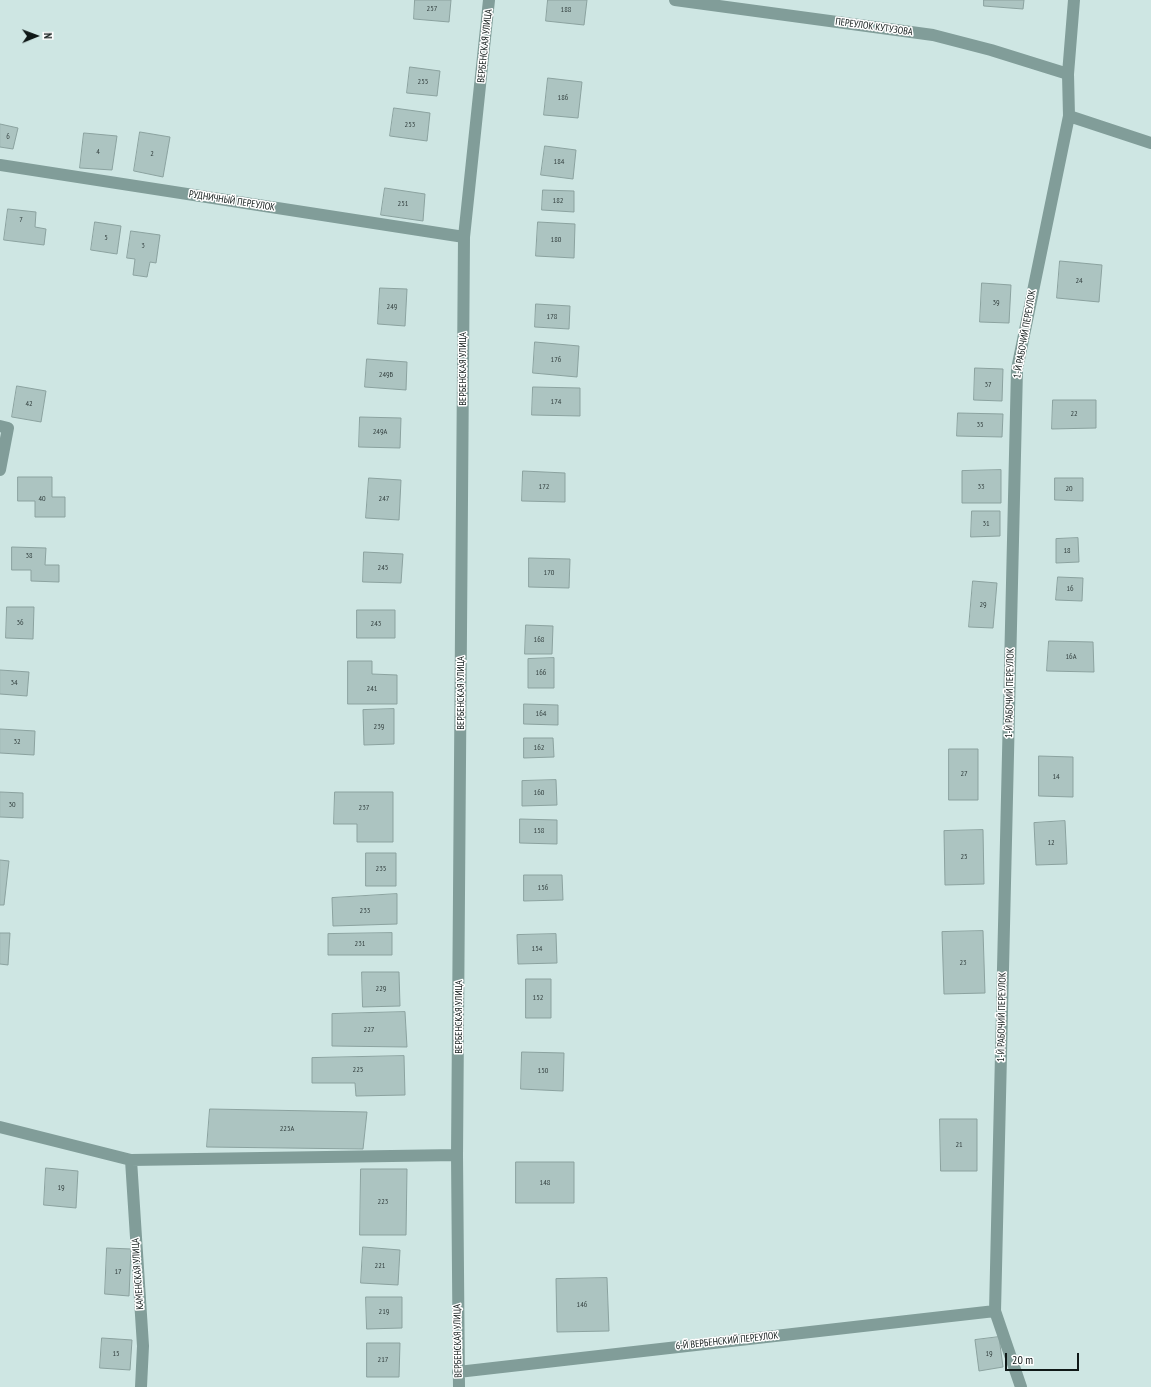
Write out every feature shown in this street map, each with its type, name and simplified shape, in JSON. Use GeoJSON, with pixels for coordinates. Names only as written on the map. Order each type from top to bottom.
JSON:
{"type":"FeatureCollection","features":[{"type":"Feature","properties":{"kind":"street","name":"ВЕРБЕНСКАЯ УЛИЦА"},"geometry":{"type":"LineString","coordinates":[[459,1387],[458,1155],[464,237],[489,0]]}},
{"type":"Feature","properties":{"kind":"street","name":"ПЕРЕУЛОК КУТУЗОВА"},"geometry":{"type":"LineString","coordinates":[[676,0],[934,35],[990,50],[1068,74]]}},
{"type":"Feature","properties":{"kind":"street","name":"1-Й РАБОЧИЙ ПЕРЕУЛОК"},"geometry":{"type":"LineString","coordinates":[[1021,1387],[995,1311],[1017,368],[1069,116],[1068,74],[1074,0]]}},
{"type":"Feature","properties":{"kind":"street"},"geometry":{"type":"LineString","coordinates":[[1069,116],[1151,143]]}},
{"type":"Feature","properties":{"kind":"street","name":"РУДНИЧНЫЙ ПЕРЕУЛОК"},"geometry":{"type":"LineString","coordinates":[[0,165],[464,237]]}},
{"type":"Feature","properties":{"kind":"street"},"geometry":{"type":"LineString","coordinates":[[0,426],[8,428],[0,470]]}},
{"type":"Feature","properties":{"kind":"street"},"geometry":{"type":"LineString","coordinates":[[0,1127],[131,1160],[458,1155]]}},
{"type":"Feature","properties":{"kind":"street","name":"КАМЕНСКАЯ УЛИЦА"},"geometry":{"type":"LineString","coordinates":[[131,1160],[143,1346],[141,1387]]}},
{"type":"Feature","properties":{"kind":"street","name":"6-Й ВЕРБЕНСКИЙ ПЕРЕУЛОК"},"geometry":{"type":"LineString","coordinates":[[458,1372],[995,1311]]}},
{"type":"Feature","properties":{"kind":"building"},"geometry":{"type":"Polygon","coordinates":[[[415,0],[451,0],[449,22],[414,19],[415,0]]]}},
{"type":"Feature","properties":{"kind":"building"},"geometry":{"type":"Polygon","coordinates":[[[548,0],[587,0],[584,25],[546,21],[548,0]]]}},
{"type":"Feature","properties":{"kind":"building"},"geometry":{"type":"Polygon","coordinates":[[[984,0],[1024,0],[1023,9],[984,6],[984,0]]]}},
{"type":"Feature","properties":{"kind":"building"},"geometry":{"type":"Polygon","coordinates":[[[410,67],[440,71],[437,96],[407,93],[410,67]]]}},
{"type":"Feature","properties":{"kind":"building"},"geometry":{"type":"Polygon","coordinates":[[[548,78],[582,82],[578,118],[544,115],[548,78]]]}},
{"type":"Feature","properties":{"kind":"building"},"geometry":{"type":"Polygon","coordinates":[[[394,108],[430,113],[427,141],[390,136],[394,108]]]}},
{"type":"Feature","properties":{"kind":"building"},"geometry":{"type":"Polygon","coordinates":[[[0,124],[18,128],[13,149],[0,147],[0,124]]]}},
{"type":"Feature","properties":{"kind":"building"},"geometry":{"type":"Polygon","coordinates":[[[140,132],[170,137],[163,177],[134,171],[140,132]]]}},
{"type":"Feature","properties":{"kind":"building"},"geometry":{"type":"Polygon","coordinates":[[[84,133],[117,136],[112,170],[80,168],[84,133]]]}},
{"type":"Feature","properties":{"kind":"building"},"geometry":{"type":"Polygon","coordinates":[[[545,146],[576,150],[573,179],[541,175],[545,146]]]}},
{"type":"Feature","properties":{"kind":"building"},"geometry":{"type":"Polygon","coordinates":[[[385,188],[425,194],[423,221],[381,215],[385,188]]]}},
{"type":"Feature","properties":{"kind":"building"},"geometry":{"type":"Polygon","coordinates":[[[543,190],[574,191],[574,212],[542,210],[543,190]]]}},
{"type":"Feature","properties":{"kind":"building"},"geometry":{"type":"Polygon","coordinates":[[[8,209],[36,212],[35,227],[46,229],[44,245],[4,240],[8,209]]]}},
{"type":"Feature","properties":{"kind":"building"},"geometry":{"type":"Polygon","coordinates":[[[95,222],[121,226],[117,254],[91,250],[95,222]]]}},
{"type":"Feature","properties":{"kind":"building"},"geometry":{"type":"Polygon","coordinates":[[[538,222],[575,224],[574,258],[536,256],[538,222]]]}},
{"type":"Feature","properties":{"kind":"building"},"geometry":{"type":"Polygon","coordinates":[[[131,231],[160,235],[156,263],[150,262],[147,277],[133,275],[135,259],[127,258],[131,231]]]}},
{"type":"Feature","properties":{"kind":"building"},"geometry":{"type":"Polygon","coordinates":[[[1060,261],[1102,265],[1099,302],[1057,298],[1060,261]]]}},
{"type":"Feature","properties":{"kind":"building"},"geometry":{"type":"Polygon","coordinates":[[[982,283],[1011,285],[1009,323],[980,322],[982,283]]]}},
{"type":"Feature","properties":{"kind":"building"},"geometry":{"type":"Polygon","coordinates":[[[380,288],[407,289],[405,326],[378,324],[380,288]]]}},
{"type":"Feature","properties":{"kind":"building"},"geometry":{"type":"Polygon","coordinates":[[[536,304],[570,306],[569,329],[535,327],[536,304]]]}},
{"type":"Feature","properties":{"kind":"building"},"geometry":{"type":"Polygon","coordinates":[[[535,342],[579,346],[577,377],[533,373],[535,342]]]}},
{"type":"Feature","properties":{"kind":"building"},"geometry":{"type":"Polygon","coordinates":[[[367,359],[407,362],[406,390],[365,387],[367,359]]]}},
{"type":"Feature","properties":{"kind":"building"},"geometry":{"type":"Polygon","coordinates":[[[975,368],[1003,369],[1002,401],[974,400],[975,368]]]}},
{"type":"Feature","properties":{"kind":"building"},"geometry":{"type":"Polygon","coordinates":[[[17,386],[46,391],[41,422],[12,417],[17,386]]]}},
{"type":"Feature","properties":{"kind":"building"},"geometry":{"type":"Polygon","coordinates":[[[533,387],[580,388],[580,416],[532,415],[533,387]]]}},
{"type":"Feature","properties":{"kind":"building"},"geometry":{"type":"Polygon","coordinates":[[[1053,400],[1096,400],[1096,428],[1052,429],[1053,400]]]}},
{"type":"Feature","properties":{"kind":"building"},"geometry":{"type":"Polygon","coordinates":[[[958,413],[1003,414],[1002,437],[957,436],[958,413]]]}},
{"type":"Feature","properties":{"kind":"building"},"geometry":{"type":"Polygon","coordinates":[[[360,417],[401,418],[400,448],[359,447],[360,417]]]}},
{"type":"Feature","properties":{"kind":"building"},"geometry":{"type":"Polygon","coordinates":[[[1001,470],[1001,503],[962,503],[962,471],[1001,470]]]}},
{"type":"Feature","properties":{"kind":"building"},"geometry":{"type":"Polygon","coordinates":[[[523,471],[565,473],[565,502],[522,501],[523,471]]]}},
{"type":"Feature","properties":{"kind":"building"},"geometry":{"type":"Polygon","coordinates":[[[18,477],[52,477],[52,497],[65,497],[65,517],[35,517],[35,501],[18,501],[18,477]]]}},
{"type":"Feature","properties":{"kind":"building"},"geometry":{"type":"Polygon","coordinates":[[[369,478],[401,480],[399,520],[366,518],[369,478]]]}},
{"type":"Feature","properties":{"kind":"building"},"geometry":{"type":"Polygon","coordinates":[[[1055,478],[1083,478],[1083,501],[1055,500],[1055,478]]]}},
{"type":"Feature","properties":{"kind":"building"},"geometry":{"type":"Polygon","coordinates":[[[972,511],[1000,511],[1000,536],[971,537],[972,511]]]}},
{"type":"Feature","properties":{"kind":"building"},"geometry":{"type":"Polygon","coordinates":[[[1078,538],[1079,562],[1056,563],[1056,539],[1078,538]]]}},
{"type":"Feature","properties":{"kind":"building"},"geometry":{"type":"Polygon","coordinates":[[[12,547],[46,548],[45,565],[59,565],[59,582],[31,581],[31,570],[12,570],[12,547]]]}},
{"type":"Feature","properties":{"kind":"building"},"geometry":{"type":"Polygon","coordinates":[[[364,552],[403,554],[401,583],[363,582],[364,552]]]}},
{"type":"Feature","properties":{"kind":"building"},"geometry":{"type":"Polygon","coordinates":[[[529,558],[570,559],[569,588],[529,587],[529,558]]]}},
{"type":"Feature","properties":{"kind":"building"},"geometry":{"type":"Polygon","coordinates":[[[1058,577],[1083,578],[1082,601],[1056,600],[1058,577]]]}},
{"type":"Feature","properties":{"kind":"building"},"geometry":{"type":"Polygon","coordinates":[[[973,581],[997,583],[993,628],[969,627],[973,581]]]}},
{"type":"Feature","properties":{"kind":"building"},"geometry":{"type":"Polygon","coordinates":[[[7,607],[34,607],[33,639],[6,638],[7,607]]]}},
{"type":"Feature","properties":{"kind":"building"},"geometry":{"type":"Polygon","coordinates":[[[357,610],[395,610],[395,638],[357,638],[357,610]]]}},
{"type":"Feature","properties":{"kind":"building"},"geometry":{"type":"Polygon","coordinates":[[[526,625],[553,626],[552,654],[525,654],[526,625]]]}},
{"type":"Feature","properties":{"kind":"building"},"geometry":{"type":"Polygon","coordinates":[[[1049,641],[1093,642],[1094,672],[1047,671],[1049,641]]]}},
{"type":"Feature","properties":{"kind":"building"},"geometry":{"type":"Polygon","coordinates":[[[554,658],[554,688],[528,688],[528,659],[554,658]]]}},
{"type":"Feature","properties":{"kind":"building"},"geometry":{"type":"Polygon","coordinates":[[[348,661],[372,661],[372,674],[397,675],[397,704],[348,704],[348,661]]]}},
{"type":"Feature","properties":{"kind":"building"},"geometry":{"type":"Polygon","coordinates":[[[0,670],[29,672],[27,696],[0,694],[0,670]]]}},
{"type":"Feature","properties":{"kind":"building"},"geometry":{"type":"Polygon","coordinates":[[[524,704],[558,705],[558,725],[524,724],[524,704]]]}},
{"type":"Feature","properties":{"kind":"building"},"geometry":{"type":"Polygon","coordinates":[[[394,709],[394,744],[364,745],[363,710],[394,709]]]}},
{"type":"Feature","properties":{"kind":"building"},"geometry":{"type":"Polygon","coordinates":[[[0,729],[35,731],[34,755],[0,753],[0,729]]]}},
{"type":"Feature","properties":{"kind":"building"},"geometry":{"type":"Polygon","coordinates":[[[524,738],[553,738],[554,757],[524,758],[524,738]]]}},
{"type":"Feature","properties":{"kind":"building"},"geometry":{"type":"Polygon","coordinates":[[[949,749],[978,749],[978,800],[949,800],[949,749]]]}},
{"type":"Feature","properties":{"kind":"building"},"geometry":{"type":"Polygon","coordinates":[[[1039,756],[1073,757],[1073,797],[1039,796],[1039,756]]]}},
{"type":"Feature","properties":{"kind":"building"},"geometry":{"type":"Polygon","coordinates":[[[556,780],[557,805],[522,806],[522,781],[556,780]]]}},
{"type":"Feature","properties":{"kind":"building"},"geometry":{"type":"Polygon","coordinates":[[[0,792],[23,793],[23,818],[0,817],[0,792]]]}},
{"type":"Feature","properties":{"kind":"building"},"geometry":{"type":"Polygon","coordinates":[[[335,792],[393,792],[393,842],[357,842],[357,824],[334,824],[335,792]]]}},
{"type":"Feature","properties":{"kind":"building"},"geometry":{"type":"Polygon","coordinates":[[[520,819],[557,820],[557,844],[520,843],[520,819]]]}},
{"type":"Feature","properties":{"kind":"building"},"geometry":{"type":"Polygon","coordinates":[[[1065,821],[1067,864],[1036,865],[1034,823],[1065,821]]]}},
{"type":"Feature","properties":{"kind":"building"},"geometry":{"type":"Polygon","coordinates":[[[983,830],[984,884],[945,885],[944,831],[983,830]]]}},
{"type":"Feature","properties":{"kind":"building"},"geometry":{"type":"Polygon","coordinates":[[[366,853],[396,853],[396,886],[366,886],[366,853]]]}},
{"type":"Feature","properties":{"kind":"building"},"geometry":{"type":"Polygon","coordinates":[[[0,860],[9,861],[4,905],[0,905],[0,860]]]}},
{"type":"Feature","properties":{"kind":"building"},"geometry":{"type":"Polygon","coordinates":[[[524,875],[562,875],[563,900],[524,901],[524,875]]]}},
{"type":"Feature","properties":{"kind":"building"},"geometry":{"type":"Polygon","coordinates":[[[397,894],[397,924],[333,926],[332,898],[397,894]]]}},
{"type":"Feature","properties":{"kind":"building"},"geometry":{"type":"Polygon","coordinates":[[[983,931],[985,993],[944,994],[942,932],[983,931]]]}},
{"type":"Feature","properties":{"kind":"building"},"geometry":{"type":"Polygon","coordinates":[[[0,933],[10,933],[8,965],[0,964],[0,933]]]}},
{"type":"Feature","properties":{"kind":"building"},"geometry":{"type":"Polygon","coordinates":[[[392,933],[392,955],[328,955],[328,934],[392,933]]]}},
{"type":"Feature","properties":{"kind":"building"},"geometry":{"type":"Polygon","coordinates":[[[556,934],[557,963],[518,964],[517,935],[556,934]]]}},
{"type":"Feature","properties":{"kind":"building"},"geometry":{"type":"Polygon","coordinates":[[[362,972],[399,972],[400,1006],[363,1007],[362,972]]]}},
{"type":"Feature","properties":{"kind":"building"},"geometry":{"type":"Polygon","coordinates":[[[526,979],[551,979],[551,1018],[526,1018],[526,979]]]}},
{"type":"Feature","properties":{"kind":"building"},"geometry":{"type":"Polygon","coordinates":[[[405,1012],[407,1047],[332,1046],[332,1014],[405,1012]]]}},
{"type":"Feature","properties":{"kind":"building"},"geometry":{"type":"Polygon","coordinates":[[[522,1052],[564,1053],[563,1091],[521,1089],[522,1052]]]}},
{"type":"Feature","properties":{"kind":"building"},"geometry":{"type":"Polygon","coordinates":[[[404,1056],[405,1095],[356,1096],[355,1083],[312,1083],[312,1058],[404,1056]]]}},
{"type":"Feature","properties":{"kind":"building"},"geometry":{"type":"Polygon","coordinates":[[[210,1109],[367,1112],[363,1149],[207,1147],[210,1109]]]}},
{"type":"Feature","properties":{"kind":"building"},"geometry":{"type":"Polygon","coordinates":[[[940,1119],[977,1119],[977,1171],[941,1171],[940,1119]]]}},
{"type":"Feature","properties":{"kind":"building"},"geometry":{"type":"Polygon","coordinates":[[[516,1162],[574,1162],[574,1203],[516,1203],[516,1162]]]}},
{"type":"Feature","properties":{"kind":"building"},"geometry":{"type":"Polygon","coordinates":[[[46,1168],[78,1171],[76,1208],[44,1205],[46,1168]]]}},
{"type":"Feature","properties":{"kind":"building"},"geometry":{"type":"Polygon","coordinates":[[[361,1169],[407,1169],[406,1235],[360,1235],[361,1169]]]}},
{"type":"Feature","properties":{"kind":"building"},"geometry":{"type":"Polygon","coordinates":[[[363,1247],[400,1250],[398,1285],[361,1283],[363,1247]]]}},
{"type":"Feature","properties":{"kind":"building"},"geometry":{"type":"Polygon","coordinates":[[[107,1248],[131,1249],[129,1296],[105,1294],[107,1248]]]}},
{"type":"Feature","properties":{"kind":"building"},"geometry":{"type":"Polygon","coordinates":[[[607,1278],[609,1331],[557,1332],[556,1279],[607,1278]]]}},
{"type":"Feature","properties":{"kind":"building"},"geometry":{"type":"Polygon","coordinates":[[[366,1297],[402,1297],[402,1328],[367,1329],[366,1297]]]}},
{"type":"Feature","properties":{"kind":"building"},"geometry":{"type":"Polygon","coordinates":[[[999,1337],[1003,1367],[979,1371],[975,1340],[999,1337]]]}},
{"type":"Feature","properties":{"kind":"building"},"geometry":{"type":"Polygon","coordinates":[[[102,1338],[132,1340],[130,1370],[100,1368],[102,1338]]]}},
{"type":"Feature","properties":{"kind":"building"},"geometry":{"type":"Polygon","coordinates":[[[367,1343],[400,1343],[399,1377],[367,1377],[367,1343]]]}}]}
